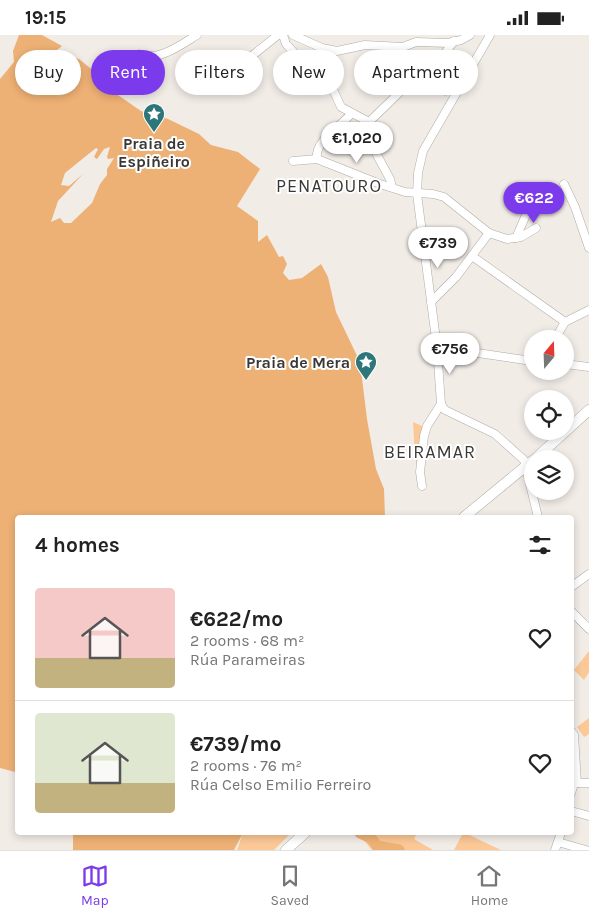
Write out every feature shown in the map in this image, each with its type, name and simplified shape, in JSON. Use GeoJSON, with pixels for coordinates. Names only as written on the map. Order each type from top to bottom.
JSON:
{"type":"FeatureCollection","features":[{"type":"Feature","properties":{"kind":"main road"},"geometry":{"type":"LineString","coordinates":[[544,450],[589,410]]}},
{"type":"Feature","properties":{"kind":"main road"},"geometry":{"type":"LineString","coordinates":[[466,515],[524,468]]}},
{"type":"Feature","properties":{"kind":"main road"},"geometry":{"type":"LineString","coordinates":[[286,850],[303,835]]}},
{"type":"Feature","properties":{"kind":"street"},"geometry":{"type":"LineString","coordinates":[[165,52],[197,35]]}},
{"type":"Feature","properties":{"kind":"street"},"geometry":{"type":"LineString","coordinates":[[259,50],[278,35]]}},
{"type":"Feature","properties":{"kind":"street"},"geometry":{"type":"LineString","coordinates":[[283,35],[286,44],[301,60],[326,78],[341,107],[369,122]]}},
{"type":"Feature","properties":{"kind":"street"},"geometry":{"type":"LineString","coordinates":[[293,35],[322,48],[337,51],[365,45],[403,47],[416,42],[454,41],[470,35]]}},
{"type":"Feature","properties":{"kind":"street"},"geometry":{"type":"LineString","coordinates":[[487,36],[423,151],[418,173],[418,193],[437,347],[441,404],[445,410],[495,434],[524,459]]}},
{"type":"Feature","properties":{"kind":"street"},"geometry":{"type":"LineString","coordinates":[[448,50],[454,41]]}},
{"type":"Feature","properties":{"kind":"street"},"geometry":{"type":"LineString","coordinates":[[369,122],[397,95]]}},
{"type":"Feature","properties":{"kind":"street"},"geometry":{"type":"LineString","coordinates":[[317,159],[317,151],[321,143],[351,114]]}},
{"type":"Feature","properties":{"kind":"street"},"geometry":{"type":"LineString","coordinates":[[369,122],[377,155],[390,179],[392,187]]}},
{"type":"Feature","properties":{"kind":"street"},"geometry":{"type":"LineString","coordinates":[[293,161],[317,159],[356,176],[392,187],[444,197],[489,233],[507,239],[516,238],[536,228]]}},
{"type":"Feature","properties":{"kind":"street"},"geometry":{"type":"LineString","coordinates":[[564,184],[575,207],[589,249]]}},
{"type":"Feature","properties":{"kind":"street"},"geometry":{"type":"LineString","coordinates":[[516,238],[532,201]]}},
{"type":"Feature","properties":{"kind":"street"},"geometry":{"type":"LineString","coordinates":[[431,302],[443,292],[489,233]]}},
{"type":"Feature","properties":{"kind":"street"},"geometry":{"type":"LineString","coordinates":[[472,256],[565,322]]}},
{"type":"Feature","properties":{"kind":"street"},"geometry":{"type":"LineString","coordinates":[[561,330],[565,322],[589,310]]}},
{"type":"Feature","properties":{"kind":"street"},"geometry":{"type":"LineString","coordinates":[[437,347],[524,360]]}},
{"type":"Feature","properties":{"kind":"street"},"geometry":{"type":"LineString","coordinates":[[574,365],[589,367]]}},
{"type":"Feature","properties":{"kind":"street"},"geometry":{"type":"LineString","coordinates":[[422,486],[421,465],[424,437],[427,425],[441,404]]}},
{"type":"Feature","properties":{"kind":"street"},"geometry":{"type":"LineString","coordinates":[[536,500],[538,515]]}},
{"type":"Feature","properties":{"kind":"street"},"geometry":{"type":"LineString","coordinates":[[574,585],[589,574]]}},
{"type":"Feature","properties":{"kind":"street"},"geometry":{"type":"LineString","coordinates":[[574,614],[589,629]]}},
{"type":"Feature","properties":{"kind":"street"},"geometry":{"type":"LineString","coordinates":[[574,735],[574,783],[589,783]]}},
{"type":"Feature","properties":{"kind":"street"},"geometry":{"type":"LineString","coordinates":[[574,812],[589,817]]}},
{"type":"Feature","properties":{"kind":"street"},"geometry":{"type":"LineString","coordinates":[[557,846],[586,850]]}},
{"type":"Feature","properties":{"kind":"shaded area"},"geometry":{"type":"Polygon","coordinates":[[[19,35],[42,35],[62,46],[57,50],[15,50],[15,95],[81,95],[81,61],[91,69],[91,95],[118,95],[141,111],[168,119],[199,134],[211,145],[238,152],[260,169],[237,206],[258,221],[258,242],[267,235],[279,257],[283,256],[287,264],[283,273],[289,280],[302,278],[321,264],[328,277],[336,312],[360,362],[367,419],[376,469],[384,489],[385,515],[15,515],[15,772],[0,768],[0,79],[14,62],[13,51],[19,35]],[[110,147],[104,149],[97,159],[94,157],[98,149],[96,148],[65,173],[61,185],[69,186],[83,174],[58,201],[51,222],[60,218],[64,223],[71,223],[92,203],[114,158],[108,159],[107,157],[110,147]]]}},
{"type":"Feature","properties":{"kind":"shaded area"},"geometry":{"type":"Polygon","coordinates":[[[413,422],[424,427],[419,446],[418,468],[415,457],[413,422]]]}},
{"type":"Feature","properties":{"kind":"shaded area"},"geometry":{"type":"Polygon","coordinates":[[[589,651],[589,672],[584,680],[574,670],[589,651]]]}},
{"type":"Feature","properties":{"kind":"shaded area"},"geometry":{"type":"Polygon","coordinates":[[[589,718],[589,734],[584,737],[577,727],[589,718]]]}},
{"type":"Feature","properties":{"kind":"shaded area"},"geometry":{"type":"Polygon","coordinates":[[[73,835],[242,835],[234,850],[73,850],[73,835]]]}},
{"type":"Feature","properties":{"kind":"shaded area"},"geometry":{"type":"Polygon","coordinates":[[[242,835],[289,835],[274,850],[237,850],[242,835]]]}},
{"type":"Feature","properties":{"kind":"shaded area"},"geometry":{"type":"Polygon","coordinates":[[[355,835],[416,835],[414,839],[433,850],[372,850],[362,838],[355,835]]]}},
{"type":"Feature","properties":{"kind":"shaded area"},"geometry":{"type":"Polygon","coordinates":[[[462,835],[469,835],[501,850],[454,850],[462,835]]]}},
{"type":"Feature","properties":{"kind":"waterway"},"geometry":{"type":"LineString","coordinates":[[364,835],[371,838],[377,846],[399,850]]}},
{"type":"Feature","properties":{"kind":"place","name":"Praia de Espiñeiro"},"geometry":{"type":"Point","coordinates":[154,133]}},
{"type":"Feature","properties":{"kind":"place","name":"Praia de Mera"},"geometry":{"type":"Point","coordinates":[366,381]}},
{"type":"Feature","properties":{"kind":"district","name":"PENATOURO"},"geometry":{"type":"Point","coordinates":[329,186]}},
{"type":"Feature","properties":{"kind":"district","name":"BEIRAMAR"},"geometry":{"type":"Point","coordinates":[430,452]}}]}
